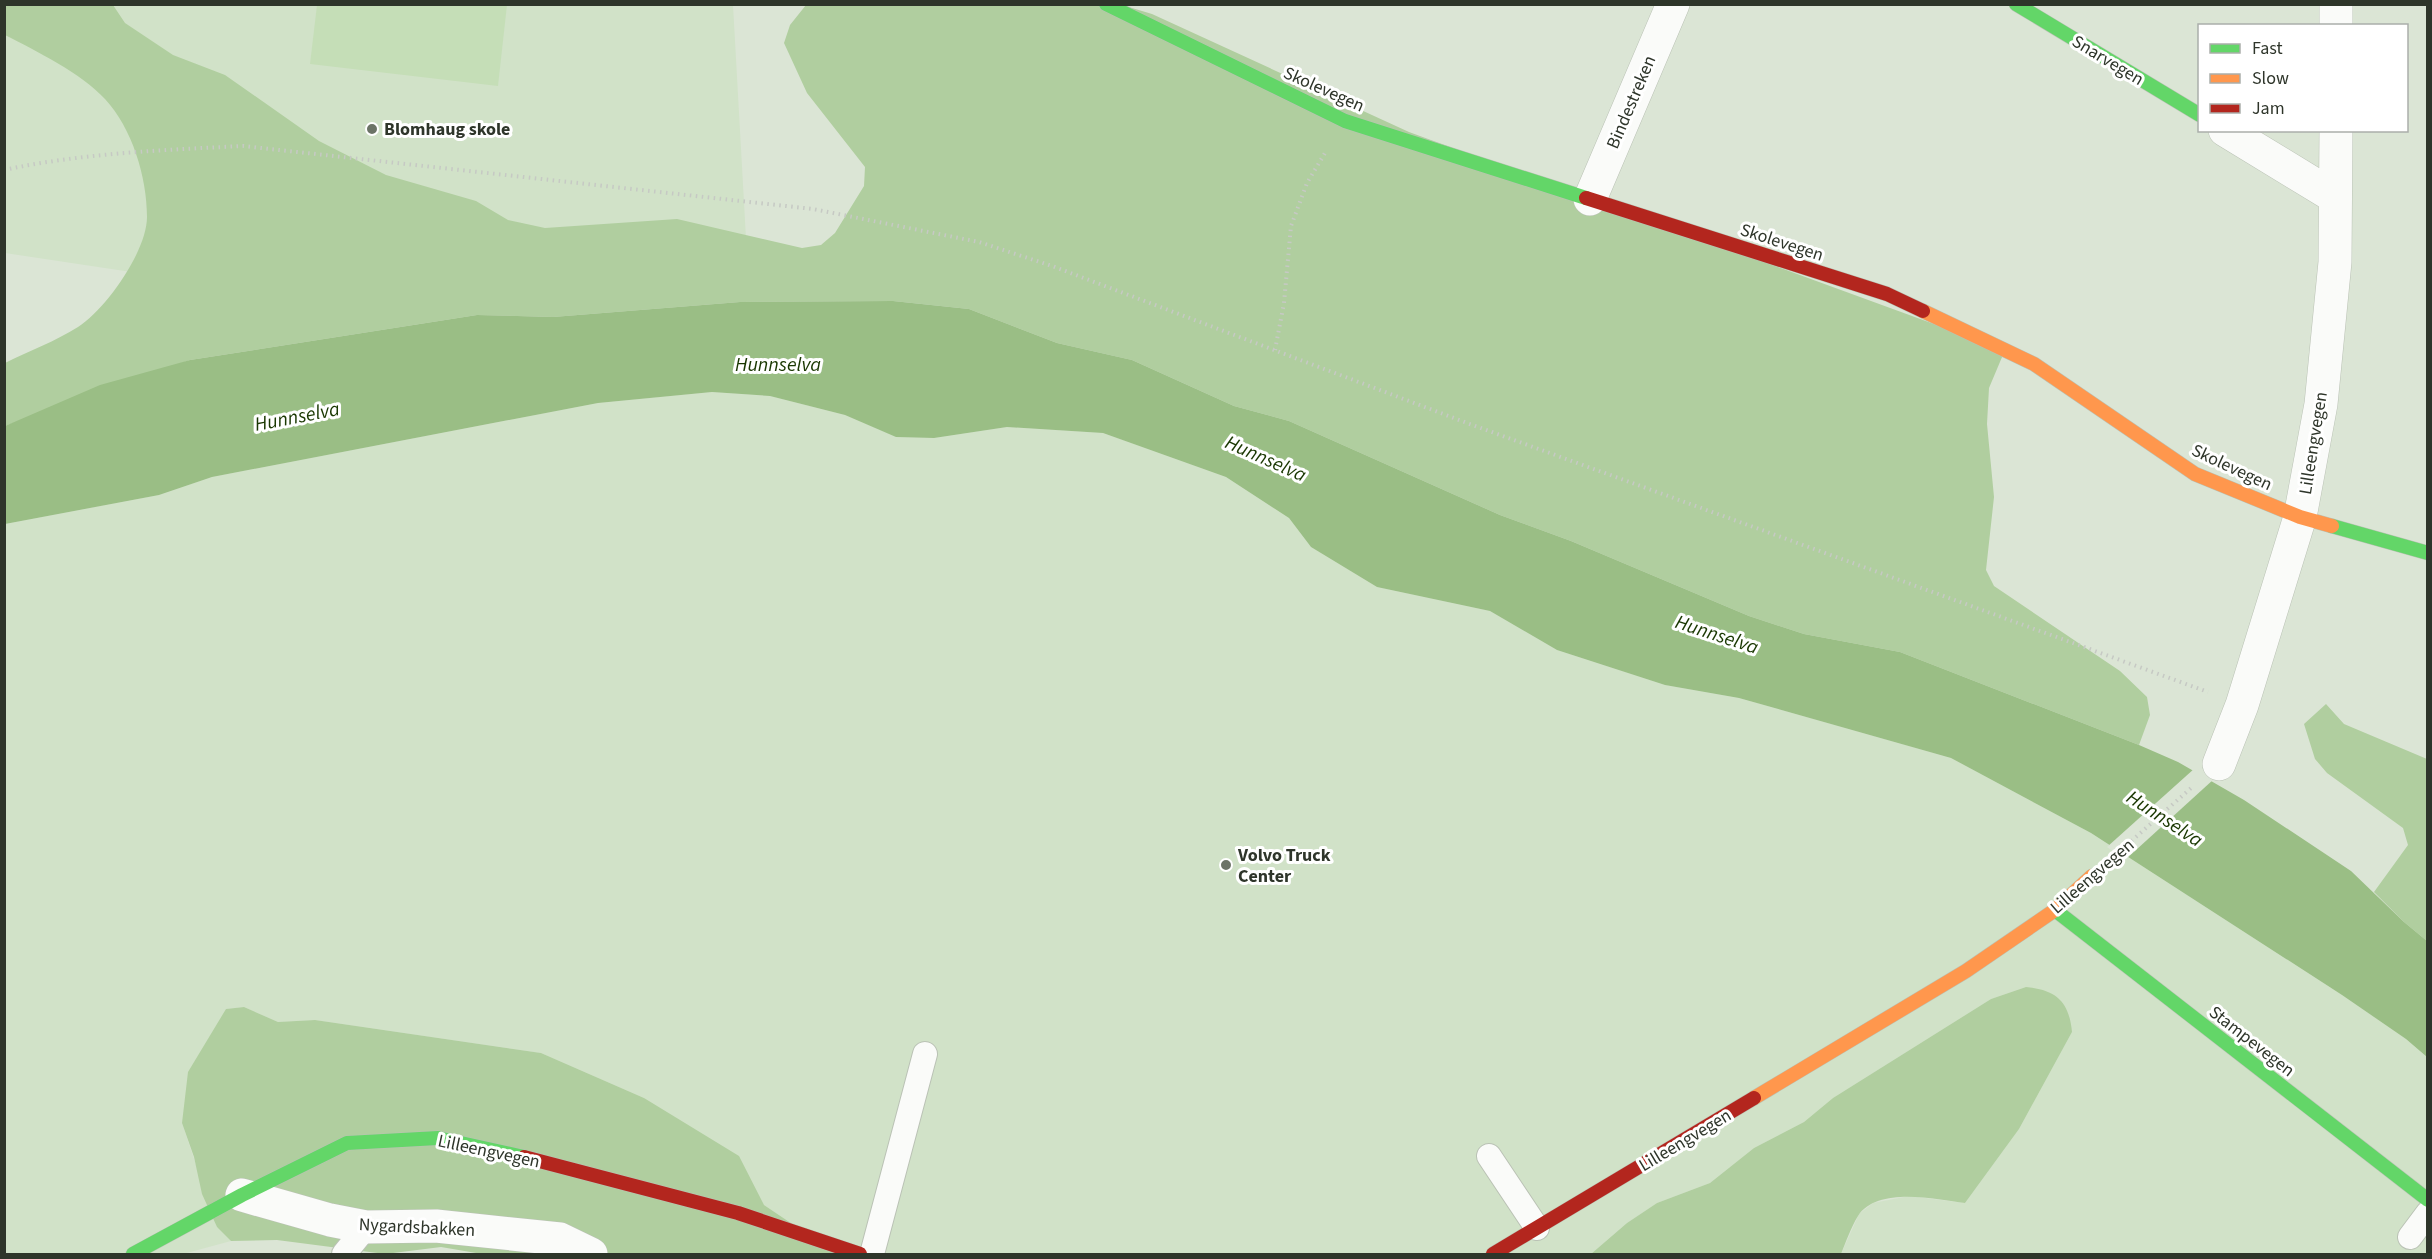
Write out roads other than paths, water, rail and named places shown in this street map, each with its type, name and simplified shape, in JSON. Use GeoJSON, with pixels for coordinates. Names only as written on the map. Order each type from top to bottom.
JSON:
{"type":"FeatureCollection","features":[{"type":"Feature","properties":{"kind":"street","name":"Skolevegen"},"geometry":{"type":"LineString","coordinates":[[1106,4],[1345,121],[1887,294],[2034,364],[2195,474],[2300,517],[2427,553]]}},
{"type":"Feature","properties":{"kind":"street","name":"Bindestreken"},"geometry":{"type":"LineString","coordinates":[[1590,199],[1673,4]]}},
{"type":"Feature","properties":{"kind":"street","name":"Snarvegen"},"geometry":{"type":"LineString","coordinates":[[2016,4],[2198,114]]}},
{"type":"Feature","properties":{"kind":"street"},"geometry":{"type":"LineString","coordinates":[[2336,4],[2336,24]]}},
{"type":"Feature","properties":{"kind":"street"},"geometry":{"type":"LineString","coordinates":[[2228,132],[2335,197]]}},
{"type":"Feature","properties":{"kind":"street","name":"Lilleengvegen"},"geometry":{"type":"LineString","coordinates":[[2218,764],[2242,705],[2300,517],[2320,404],[2335,262],[2336,132]]}},
{"type":"Feature","properties":{"kind":"street","name":"Lilleengvegen"},"geometry":{"type":"LineString","coordinates":[[1493,1254],[1966,971],[2055,910],[2092,876]]}},
{"type":"Feature","properties":{"kind":"street","name":"Stampevegen"},"geometry":{"type":"LineString","coordinates":[[2055,910],[2427,1200]]}},
{"type":"Feature","properties":{"kind":"street","name":"Lilleengvegen"},"geometry":{"type":"LineString","coordinates":[[133,1254],[242,1195],[348,1143],[438,1138],[509,1153],[738,1213],[860,1254]]}},
{"type":"Feature","properties":{"kind":"street","name":"Nygardsbakken"},"geometry":{"type":"LineString","coordinates":[[242,1195],[330,1220],[366,1227],[436,1226],[560,1239],[591,1254]]}},
{"type":"Feature","properties":{"kind":"lane"},"geometry":{"type":"LineString","coordinates":[[872,1254],[925,1054]]}},
{"type":"Feature","properties":{"kind":"lane"},"geometry":{"type":"LineString","coordinates":[[1489,1156],[1537,1228]]}},
{"type":"Feature","properties":{"kind":"lane"},"geometry":{"type":"LineString","coordinates":[[2410,1237],[2427,1213]]}},
{"type":"Feature","properties":{"kind":"lane"},"geometry":{"type":"LineString","coordinates":[[344,1254],[366,1227]]}},
{"type":"Feature","properties":{"kind":"water","name":"Hunnselva"},"geometry":{"type":"Polygon","coordinates":[[[893,301],[969,309],[1057,343],[1132,360],[1234,406],[1289,421],[1500,515],[1571,541],[1749,616],[1804,634],[1900,652],[2178,762],[2244,800],[2351,871],[2427,941],[2427,1057],[2406,1039],[2342,995],[2091,833],[1951,758],[1739,698],[1665,685],[1557,650],[1490,611],[1377,587],[1311,547],[1289,518],[1226,477],[1103,433],[1007,427],[934,438],[896,437],[845,415],[770,396],[712,392],[598,403],[212,477],[159,495],[5,524],[5,426],[100,385],[190,360],[477,315],[553,317],[740,302],[893,301]]]}},
{"type":"Feature","properties":{"kind":"place","name":"Blomhaug skole"},"geometry":{"type":"Point","coordinates":[372,129]}},
{"type":"Feature","properties":{"kind":"place","name":"Volvo Truck Center"},"geometry":{"type":"Point","coordinates":[1226,865]}}]}
